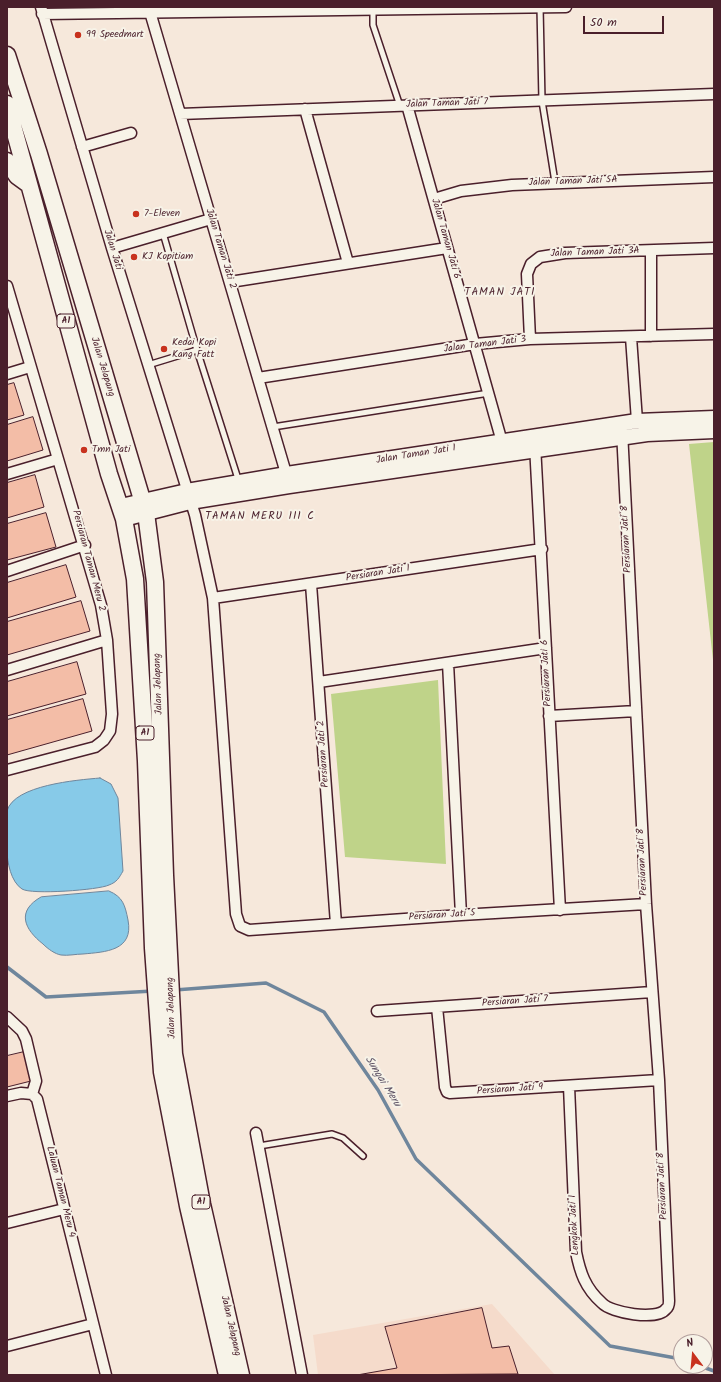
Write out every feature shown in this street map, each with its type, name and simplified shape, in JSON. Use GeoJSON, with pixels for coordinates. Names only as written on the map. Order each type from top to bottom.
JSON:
{"type":"FeatureCollection","features":[{"type":"Feature","properties":{"kind":"main road","name":"Jalan Jelapang"},"geometry":{"type":"LineString","coordinates":[[7,55],[34,138],[144,507],[155,582],[165,875],[169,941],[162,1072],[188,1206],[227,1375]]}},
{"type":"Feature","properties":{"kind":"main road","name":"Jalan Jelapang"},"geometry":{"type":"LineString","coordinates":[[7,104],[11,135],[28,184],[109,474],[122,512],[135,579],[146,761],[153,948],[165,1028],[178,1082],[202,1204],[241,1375]]}},
{"type":"Feature","properties":{"kind":"main road"},"geometry":{"type":"LineString","coordinates":[[7,161],[17,176],[28,184]]}},
{"type":"Feature","properties":{"kind":"street"},"geometry":{"type":"LineString","coordinates":[[41,10],[150,12],[373,8],[566,7]]}},
{"type":"Feature","properties":{"kind":"street","name":"Jalan Jati"},"geometry":{"type":"LineString","coordinates":[[41,10],[112,248],[195,514],[214,598],[236,914],[240,926]]}},
{"type":"Feature","properties":{"kind":"street","name":"Jalan Taman Jati 2"},"geometry":{"type":"LineString","coordinates":[[150,12],[288,480]]}},
{"type":"Feature","properties":{"kind":"street"},"geometry":{"type":"LineString","coordinates":[[7,73],[19,118],[11,135],[34,138]]}},
{"type":"Feature","properties":{"kind":"street","name":"Jalan Taman Jati 7"},"geometry":{"type":"LineString","coordinates":[[180,114],[714,94]]}},
{"type":"Feature","properties":{"kind":"street","name":"Jalan Taman Jati 6"},"geometry":{"type":"LineString","coordinates":[[404,106],[434,198],[502,442]]}},
{"type":"Feature","properties":{"kind":"street"},"geometry":{"type":"LineString","coordinates":[[305,109],[348,263]]}},
{"type":"Feature","properties":{"kind":"street"},"geometry":{"type":"LineString","coordinates":[[82,147],[130,134]]}},
{"type":"Feature","properties":{"kind":"street","name":"Jalan Taman Jati 5A"},"geometry":{"type":"LineString","coordinates":[[434,198],[450,193],[483,188],[555,182],[714,177]]}},
{"type":"Feature","properties":{"kind":"street"},"geometry":{"type":"LineString","coordinates":[[112,248],[211,219]]}},
{"type":"Feature","properties":{"kind":"street"},"geometry":{"type":"LineString","coordinates":[[230,282],[448,248]]}},
{"type":"Feature","properties":{"kind":"street","name":"Jalan Taman Jati 3A"},"geometry":{"type":"LineString","coordinates":[[530,339],[527,280],[528,269],[534,260],[546,255],[565,253],[714,248]]}},
{"type":"Feature","properties":{"kind":"street"},"geometry":{"type":"LineString","coordinates":[[651,251],[651,336]]}},
{"type":"Feature","properties":{"kind":"street","name":"Persiaran Taman Meru 2"},"geometry":{"type":"LineString","coordinates":[[7,286],[30,367],[85,545],[101,604],[107,640],[112,714],[110,731],[104,740],[95,747],[7,770]]}},
{"type":"Feature","properties":{"kind":"street","name":"Jalan Taman Jati 3"},"geometry":{"type":"LineString","coordinates":[[258,378],[475,344],[530,339],[714,334]]}},
{"type":"Feature","properties":{"kind":"street"},"geometry":{"type":"LineString","coordinates":[[631,337],[637,421]]}},
{"type":"Feature","properties":{"kind":"street"},"geometry":{"type":"LineString","coordinates":[[7,374],[30,367]]}},
{"type":"Feature","properties":{"kind":"street","name":"Jalan Taman Jati 1"},"geometry":{"type":"LineString","coordinates":[[189,497],[240,483],[288,480],[535,443],[637,421],[714,418]]}},
{"type":"Feature","properties":{"kind":"street","name":"Persiaran Jati 8"},"geometry":{"type":"LineString","coordinates":[[622,424],[621,438],[646,904],[658,1080],[669,1301]]}},
{"type":"Feature","properties":{"kind":"street","name":"Jalan Taman Jati 1"},"geometry":{"type":"LineString","coordinates":[[122,512],[189,497],[502,442],[535,443],[621,438],[647,434],[714,431]]}},
{"type":"Feature","properties":{"kind":"street","name":"Persiaran Jati 6"},"geometry":{"type":"LineString","coordinates":[[535,443],[542,549],[549,716],[560,910]]}},
{"type":"Feature","properties":{"kind":"street"},"geometry":{"type":"LineString","coordinates":[[7,474],[58,459]]}},
{"type":"Feature","properties":{"kind":"street"},"geometry":{"type":"LineString","coordinates":[[7,571],[85,545]]}},
{"type":"Feature","properties":{"kind":"street","name":"Persiaran Jati 1"},"geometry":{"type":"LineString","coordinates":[[214,598],[542,549]]}},
{"type":"Feature","properties":{"kind":"street","name":"Persiaran Jati 2"},"geometry":{"type":"LineString","coordinates":[[311,584],[336,924]]}},
{"type":"Feature","properties":{"kind":"street"},"geometry":{"type":"LineString","coordinates":[[7,670],[107,640]]}},
{"type":"Feature","properties":{"kind":"street"},"geometry":{"type":"LineString","coordinates":[[319,682],[546,648]]}},
{"type":"Feature","properties":{"kind":"street"},"geometry":{"type":"LineString","coordinates":[[448,663],[461,915]]}},
{"type":"Feature","properties":{"kind":"street"},"geometry":{"type":"LineString","coordinates":[[549,716],[636,711]]}},
{"type":"Feature","properties":{"kind":"street","name":"Persiaran Jati 5"},"geometry":{"type":"LineString","coordinates":[[240,926],[248,930],[646,904]]}},
{"type":"Feature","properties":{"kind":"street","name":"Persiaran Jati 7"},"geometry":{"type":"LineString","coordinates":[[377,1011],[652,992]]}},
{"type":"Feature","properties":{"kind":"street","name":"Persiaran Jati 9"},"geometry":{"type":"LineString","coordinates":[[437,1007],[445,1087],[447,1092],[456,1093],[658,1080]]}},
{"type":"Feature","properties":{"kind":"street"},"geometry":{"type":"LineString","coordinates":[[7,1017],[22,1031],[26,1039],[36,1081],[32,1094],[21,1093],[7,1096]]}},
{"type":"Feature","properties":{"kind":"street","name":"Lengkok Jati 1"},"geometry":{"type":"LineString","coordinates":[[569,1086],[576,1252],[581,1275],[602,1304],[620,1312],[647,1315],[657,1314],[666,1310],[669,1301]]}},
{"type":"Feature","properties":{"kind":"street","name":"Laluan Taman Meru 4"},"geometry":{"type":"LineString","coordinates":[[32,1094],[37,1099],[106,1375]]}},
{"type":"Feature","properties":{"kind":"street"},"geometry":{"type":"LineString","coordinates":[[256,1133],[302,1375]]}},
{"type":"Feature","properties":{"kind":"street"},"geometry":{"type":"LineString","coordinates":[[7,1223],[64,1209]]}},
{"type":"Feature","properties":{"kind":"street"},"geometry":{"type":"LineString","coordinates":[[7,1346],[93,1324]]}},
{"type":"Feature","properties":{"kind":"lane"},"geometry":{"type":"LineString","coordinates":[[540,7],[542,101],[555,182]]}},
{"type":"Feature","properties":{"kind":"lane"},"geometry":{"type":"LineString","coordinates":[[373,8],[373,26],[404,106]]}},
{"type":"Feature","properties":{"kind":"lane"},"geometry":{"type":"LineString","coordinates":[[163,233],[197,350],[240,483]]}},
{"type":"Feature","properties":{"kind":"lane"},"geometry":{"type":"LineString","coordinates":[[148,365],[197,350]]}},
{"type":"Feature","properties":{"kind":"lane"},"geometry":{"type":"LineString","coordinates":[[273,427],[489,393]]}},
{"type":"Feature","properties":{"kind":"lane"},"geometry":{"type":"LineString","coordinates":[[258,1146],[332,1134],[343,1138],[362,1156]]}},
{"type":"Feature","properties":{"kind":"shaded area"},"geometry":{"type":"Polygon","coordinates":[[[492,1304],[555,1375],[318,1375],[313,1335],[492,1304]]]}},
{"type":"Feature","properties":{"kind":"green space"},"geometry":{"type":"Polygon","coordinates":[[[714,442],[714,669],[689,444],[714,442]]]}},
{"type":"Feature","properties":{"kind":"green space"},"geometry":{"type":"Polygon","coordinates":[[[438,680],[446,864],[345,857],[331,694],[438,680]]]}},
{"type":"Feature","properties":{"kind":"water"},"geometry":{"type":"Polygon","coordinates":[[[100,778],[111,784],[118,798],[123,871],[119,878],[114,883],[92,889],[38,892],[22,889],[12,877],[8,860],[6,819],[7,811],[12,802],[21,795],[33,790],[62,782],[100,778]]]}},
{"type":"Feature","properties":{"kind":"water"},"geometry":{"type":"Polygon","coordinates":[[[109,891],[114,893],[123,902],[128,920],[129,930],[127,938],[116,948],[108,951],[61,955],[49,949],[36,938],[27,926],[26,914],[28,908],[33,902],[41,897],[109,891]]]}},
{"type":"Feature","properties":{"kind":"building"},"geometry":{"type":"Polygon","coordinates":[[[14,383],[24,415],[7,420],[7,385],[14,383]]]}},
{"type":"Feature","properties":{"kind":"building"},"geometry":{"type":"Polygon","coordinates":[[[33,417],[43,450],[7,461],[7,425],[33,417]]]}},
{"type":"Feature","properties":{"kind":"building"},"geometry":{"type":"Polygon","coordinates":[[[35,475],[44,507],[7,518],[7,483],[35,475]]]}},
{"type":"Feature","properties":{"kind":"building"},"geometry":{"type":"Polygon","coordinates":[[[46,513],[56,547],[7,560],[7,524],[46,513]]]}},
{"type":"Feature","properties":{"kind":"building"},"geometry":{"type":"Polygon","coordinates":[[[66,565],[76,597],[7,618],[7,583],[66,565]]]}},
{"type":"Feature","properties":{"kind":"building"},"geometry":{"type":"Polygon","coordinates":[[[81,601],[90,631],[7,655],[7,622],[81,601]]]}},
{"type":"Feature","properties":{"kind":"building"},"geometry":{"type":"Polygon","coordinates":[[[77,662],[86,694],[7,716],[7,682],[77,662]]]}},
{"type":"Feature","properties":{"kind":"building"},"geometry":{"type":"Polygon","coordinates":[[[83,699],[92,731],[7,755],[7,720],[83,699]]]}},
{"type":"Feature","properties":{"kind":"building"},"geometry":{"type":"Polygon","coordinates":[[[24,1052],[31,1081],[7,1087],[7,1056],[24,1052]]]}},
{"type":"Feature","properties":{"kind":"building"},"geometry":{"type":"Polygon","coordinates":[[[482,1308],[492,1348],[509,1346],[518,1374],[357,1375],[397,1368],[385,1327],[482,1308]]]}},
{"type":"Feature","properties":{"kind":"waterway","name":"Sungai Meru"},"geometry":{"type":"LineString","coordinates":[[7,967],[46,997],[153,991]]}},
{"type":"Feature","properties":{"kind":"waterway","name":"Sungai Meru"},"geometry":{"type":"LineString","coordinates":[[175,990],[266,983],[324,1012],[378,1090],[416,1159],[610,1346],[673,1358]]}},
{"type":"Feature","properties":{"kind":"place","name":"99 Speedmart"},"geometry":{"type":"Point","coordinates":[78,35]}},
{"type":"Feature","properties":{"kind":"place","name":"7-Eleven"},"geometry":{"type":"Point","coordinates":[136,214]}},
{"type":"Feature","properties":{"kind":"place","name":"KJ Kopitiam"},"geometry":{"type":"Point","coordinates":[134,257]}},
{"type":"Feature","properties":{"kind":"place","name":"Kedai Kopi Kang Fatt"},"geometry":{"type":"Point","coordinates":[164,349]}},
{"type":"Feature","properties":{"kind":"place","name":"Tmn Jati"},"geometry":{"type":"Point","coordinates":[84,450]}},
{"type":"Feature","properties":{"kind":"district","name":"TAMAN JATI"},"geometry":{"type":"Point","coordinates":[500,293]}},
{"type":"Feature","properties":{"kind":"district","name":"TAMAN MERU III C"},"geometry":{"type":"Point","coordinates":[260,517]}}]}
